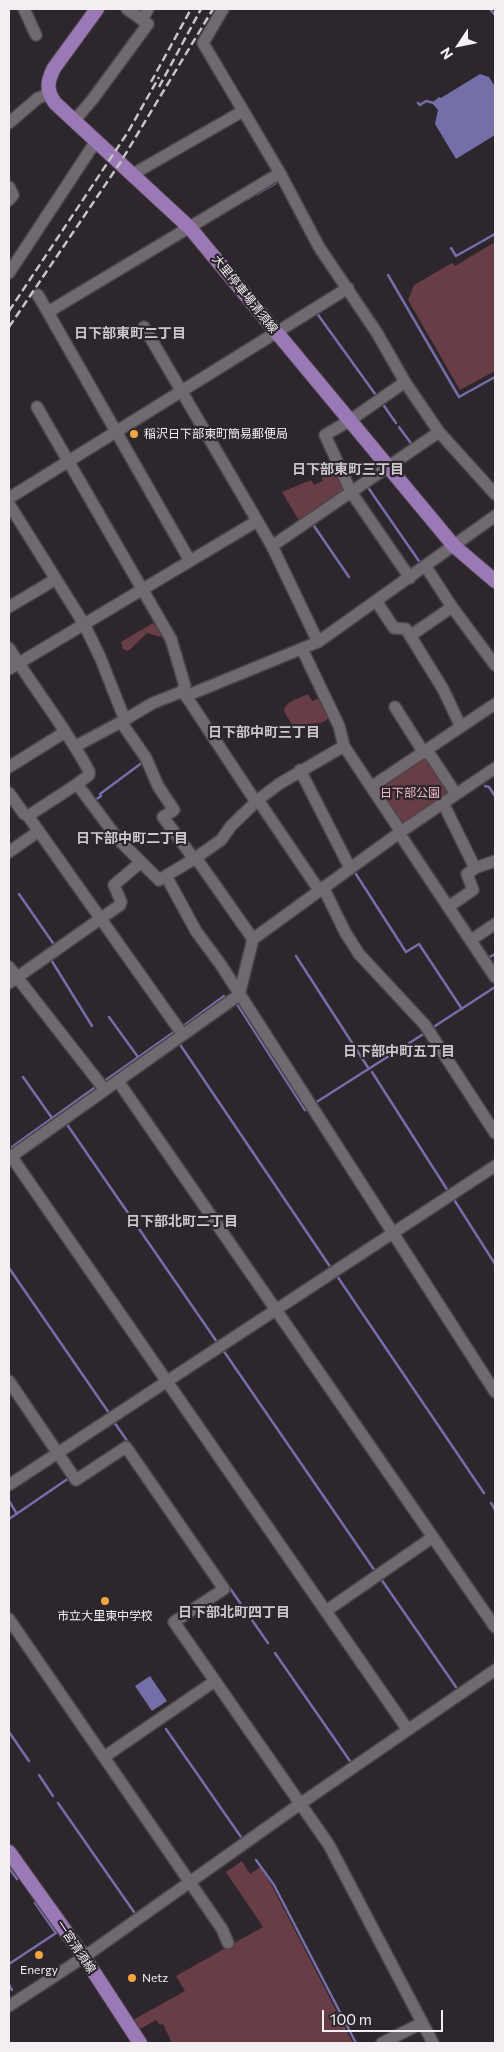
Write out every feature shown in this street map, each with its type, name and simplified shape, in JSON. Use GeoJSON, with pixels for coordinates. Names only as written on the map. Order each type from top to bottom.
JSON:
{"type":"FeatureCollection","features":[{"type":"Feature","properties":{"kind":"main road"},"geometry":{"type":"LineString","coordinates":[[49,94],[49,78],[54,68],[97,9]]}},
{"type":"Feature","properties":{"kind":"main road","name":"大里停車場清須線"},"geometry":{"type":"LineString","coordinates":[[49,94],[55,103],[96,142],[190,228],[454,546],[495,580]]}},
{"type":"Feature","properties":{"kind":"main road","name":"一宮清須線"},"geometry":{"type":"LineString","coordinates":[[9,1852],[84,1957],[140,2043]]}},
{"type":"Feature","properties":{"kind":"street"},"geometry":{"type":"LineString","coordinates":[[24,9],[36,35]]}},
{"type":"Feature","properties":{"kind":"street"},"geometry":{"type":"LineString","coordinates":[[74,120],[92,100],[148,24],[127,9]]}},
{"type":"Feature","properties":{"kind":"street"},"geometry":{"type":"LineString","coordinates":[[142,20],[148,9]]}},
{"type":"Feature","properties":{"kind":"street"},"geometry":{"type":"LineString","coordinates":[[223,9],[203,43],[280,173],[319,247],[348,288],[405,382],[438,432],[495,494]]}},
{"type":"Feature","properties":{"kind":"street"},"geometry":{"type":"LineString","coordinates":[[10,118],[38,98],[49,94]]}},
{"type":"Feature","properties":{"kind":"street"},"geometry":{"type":"LineString","coordinates":[[133,174],[243,111]]}},
{"type":"Feature","properties":{"kind":"street"},"geometry":{"type":"LineString","coordinates":[[9,274],[96,142]]}},
{"type":"Feature","properties":{"kind":"street"},"geometry":{"type":"LineString","coordinates":[[48,312],[280,173]]}},
{"type":"Feature","properties":{"kind":"street"},"geometry":{"type":"LineString","coordinates":[[9,187],[13,195],[9,200]]}},
{"type":"Feature","properties":{"kind":"street"},"geometry":{"type":"LineString","coordinates":[[9,498],[348,288]]}},
{"type":"Feature","properties":{"kind":"street"},"geometry":{"type":"LineString","coordinates":[[38,295],[190,561]]}},
{"type":"Feature","properties":{"kind":"street"},"geometry":{"type":"LineString","coordinates":[[144,327],[272,546],[318,642]]}},
{"type":"Feature","properties":{"kind":"street"},"geometry":{"type":"LineString","coordinates":[[405,382],[349,421],[325,435],[351,492],[410,578]]}},
{"type":"Feature","properties":{"kind":"street"},"geometry":{"type":"LineString","coordinates":[[37,408],[171,639],[185,686],[183,694],[257,801],[321,888],[359,954],[425,1025],[495,1133]]}},
{"type":"Feature","properties":{"kind":"street"},"geometry":{"type":"LineString","coordinates":[[272,546],[438,432]]}},
{"type":"Feature","properties":{"kind":"street"},"geometry":{"type":"LineString","coordinates":[[9,504],[84,624],[100,657],[123,721],[146,758],[158,786],[174,810],[163,817],[253,938]]}},
{"type":"Feature","properties":{"kind":"street"},"geometry":{"type":"LineString","coordinates":[[76,746],[123,721],[153,702],[183,694],[318,642],[426,567],[495,516]]}},
{"type":"Feature","properties":{"kind":"street"},"geometry":{"type":"LineString","coordinates":[[13,666],[257,521]]}},
{"type":"Feature","properties":{"kind":"street"},"geometry":{"type":"LineString","coordinates":[[426,567],[452,607],[495,666]]}},
{"type":"Feature","properties":{"kind":"street"},"geometry":{"type":"LineString","coordinates":[[9,607],[56,579]]}},
{"type":"Feature","properties":{"kind":"street"},"geometry":{"type":"LineString","coordinates":[[376,601],[394,628],[406,629],[444,689],[461,727]]}},
{"type":"Feature","properties":{"kind":"street"},"geometry":{"type":"LineString","coordinates":[[410,636],[452,607]]}},
{"type":"Feature","properties":{"kind":"street"},"geometry":{"type":"LineString","coordinates":[[9,648],[13,666],[66,732],[76,746],[89,771],[89,775],[77,784],[28,816]]}},
{"type":"Feature","properties":{"kind":"street"},"geometry":{"type":"LineString","coordinates":[[302,649],[339,726],[344,746],[495,977]]}},
{"type":"Feature","properties":{"kind":"street"},"geometry":{"type":"LineString","coordinates":[[371,787],[426,752],[495,704]]}},
{"type":"Feature","properties":{"kind":"street"},"geometry":{"type":"LineString","coordinates":[[395,708],[456,794]]}},
{"type":"Feature","properties":{"kind":"street"},"geometry":{"type":"LineString","coordinates":[[9,768],[66,732]]}},
{"type":"Feature","properties":{"kind":"street"},"geometry":{"type":"LineString","coordinates":[[77,784],[118,839],[159,880],[195,859],[221,840],[231,826],[257,801],[300,770],[344,746]]}},
{"type":"Feature","properties":{"kind":"street"},"geometry":{"type":"LineString","coordinates":[[408,1730],[11,1154],[239,995],[253,938],[400,832],[495,768]]}},
{"type":"Feature","properties":{"kind":"street"},"geometry":{"type":"LineString","coordinates":[[300,770],[350,868]]}},
{"type":"Feature","properties":{"kind":"street"},"geometry":{"type":"LineString","coordinates":[[9,793],[24,814],[28,816],[183,1035]]}},
{"type":"Feature","properties":{"kind":"street"},"geometry":{"type":"LineString","coordinates":[[443,803],[475,868]]}},
{"type":"Feature","properties":{"kind":"street"},"geometry":{"type":"LineString","coordinates":[[9,852],[38,831]]}},
{"type":"Feature","properties":{"kind":"street"},"geometry":{"type":"LineString","coordinates":[[448,907],[473,890],[467,874],[475,868],[495,861]]}},
{"type":"Feature","properties":{"kind":"street"},"geometry":{"type":"LineString","coordinates":[[13,980],[120,905],[121,902],[114,885],[141,862]]}},
{"type":"Feature","properties":{"kind":"street"},"geometry":{"type":"LineString","coordinates":[[166,876],[196,931],[221,966],[495,1392]]}},
{"type":"Feature","properties":{"kind":"street"},"geometry":{"type":"LineString","coordinates":[[471,940],[495,924]]}},
{"type":"Feature","properties":{"kind":"street"},"geometry":{"type":"LineString","coordinates":[[9,967],[13,980],[105,1090]]}},
{"type":"Feature","properties":{"kind":"street"},"geometry":{"type":"LineString","coordinates":[[118,1081],[495,1627]]}},
{"type":"Feature","properties":{"kind":"street"},"geometry":{"type":"LineString","coordinates":[[9,1485],[495,1166]]}},
{"type":"Feature","properties":{"kind":"street"},"geometry":{"type":"LineString","coordinates":[[9,1381],[76,1480],[126,1447],[214,1573],[224,1589],[174,1622],[329,1845],[433,2043]]}},
{"type":"Feature","properties":{"kind":"street"},"geometry":{"type":"LineString","coordinates":[[326,1611],[433,1537]]}},
{"type":"Feature","properties":{"kind":"street"},"geometry":{"type":"LineString","coordinates":[[9,1619],[222,1929],[228,1943]]}},
{"type":"Feature","properties":{"kind":"street"},"geometry":{"type":"LineString","coordinates":[[9,2006],[84,1957],[300,1804],[495,1670]]}},
{"type":"Feature","properties":{"kind":"street"},"geometry":{"type":"LineString","coordinates":[[104,1757],[215,1681]]}},
{"type":"Feature","properties":{"kind":"street"},"geometry":{"type":"LineString","coordinates":[[382,2043],[422,2022]]}},
{"type":"Feature","properties":{"kind":"green space"},"geometry":{"type":"Polygon","coordinates":[[[495,242],[495,371],[460,390],[408,300],[414,285],[452,263],[455,266],[495,242]]]}},
{"type":"Feature","properties":{"kind":"green space"},"geometry":{"type":"Polygon","coordinates":[[[334,464],[347,493],[301,524],[282,492],[311,480],[314,485],[323,481],[318,469],[334,464]]]}},
{"type":"Feature","properties":{"kind":"green space"},"geometry":{"type":"Polygon","coordinates":[[[153,623],[162,634],[161,637],[147,633],[128,651],[123,649],[121,642],[153,623]]]}},
{"type":"Feature","properties":{"kind":"green space"},"geometry":{"type":"Polygon","coordinates":[[[308,694],[312,701],[322,697],[331,717],[321,723],[309,724],[295,730],[284,711],[285,707],[290,702],[308,694]]]}},
{"type":"Feature","properties":{"kind":"green space","name":"日下部公園"},"geometry":{"type":"Polygon","coordinates":[[[425,756],[450,792],[401,827],[378,787],[425,756]]]}},
{"type":"Feature","properties":{"kind":"green space"},"geometry":{"type":"Polygon","coordinates":[[[242,1861],[250,1874],[260,1867],[272,1886],[353,2043],[172,2043],[163,2024],[160,2025],[156,2020],[140,2029],[133,2020],[185,1991],[176,1976],[263,1927],[226,1872],[242,1861]]]}},
{"type":"Feature","properties":{"kind":"shaded area"},"geometry":{"type":"Polygon","coordinates":[[[480,74],[489,77],[495,87],[495,135],[456,159],[435,124],[438,110],[432,103],[439,97],[441,98],[480,74]]]}},
{"type":"Feature","properties":{"kind":"shaded area"},"geometry":{"type":"Polygon","coordinates":[[[150,1676],[167,1701],[152,1711],[135,1686],[150,1676]]]}},
{"type":"Feature","properties":{"kind":"waterway"},"geometry":{"type":"LineString","coordinates":[[490,9],[495,15]]}},
{"type":"Feature","properties":{"kind":"waterway"},"geometry":{"type":"LineString","coordinates":[[418,103],[420,105],[426,101],[434,103]]}},
{"type":"Feature","properties":{"kind":"waterway"},"geometry":{"type":"LineString","coordinates":[[257,194],[276,183]]}},
{"type":"Feature","properties":{"kind":"waterway"},"geometry":{"type":"LineString","coordinates":[[248,199],[254,195]]}},
{"type":"Feature","properties":{"kind":"waterway"},"geometry":{"type":"LineString","coordinates":[[451,248],[456,256],[495,234]]}},
{"type":"Feature","properties":{"kind":"waterway"},"geometry":{"type":"LineString","coordinates":[[388,275],[459,397],[495,377]]}},
{"type":"Feature","properties":{"kind":"waterway"},"geometry":{"type":"LineString","coordinates":[[316,312],[378,398]]}},
{"type":"Feature","properties":{"kind":"waterway"},"geometry":{"type":"LineString","coordinates":[[382,403],[396,423]]}},
{"type":"Feature","properties":{"kind":"waterway"},"geometry":{"type":"LineString","coordinates":[[399,427],[413,446]]}},
{"type":"Feature","properties":{"kind":"waterway"},"geometry":{"type":"LineString","coordinates":[[367,486],[421,564]]}},
{"type":"Feature","properties":{"kind":"waterway"},"geometry":{"type":"LineString","coordinates":[[312,523],[349,577]]}},
{"type":"Feature","properties":{"kind":"waterway"},"geometry":{"type":"LineString","coordinates":[[94,801],[101,796],[100,794],[143,762]]}},
{"type":"Feature","properties":{"kind":"waterway"},"geometry":{"type":"LineString","coordinates":[[485,786],[489,787],[495,796]]}},
{"type":"Feature","properties":{"kind":"waterway"},"geometry":{"type":"LineString","coordinates":[[354,871],[406,952],[419,944],[462,1009]]}},
{"type":"Feature","properties":{"kind":"waterway"},"geometry":{"type":"LineString","coordinates":[[19,894],[55,946]]}},
{"type":"Feature","properties":{"kind":"waterway"},"geometry":{"type":"LineString","coordinates":[[488,958],[495,954]]}},
{"type":"Feature","properties":{"kind":"waterway"},"geometry":{"type":"LineString","coordinates":[[296,956],[369,1069]]}},
{"type":"Feature","properties":{"kind":"waterway"},"geometry":{"type":"LineString","coordinates":[[50,958],[92,1026]]}},
{"type":"Feature","properties":{"kind":"waterway"},"geometry":{"type":"LineString","coordinates":[[432,1028],[495,987]]}},
{"type":"Feature","properties":{"kind":"waterway"},"geometry":{"type":"LineString","coordinates":[[182,1027],[224,996]]}},
{"type":"Feature","properties":{"kind":"waterway"},"geometry":{"type":"LineString","coordinates":[[237,1004],[305,1110]]}},
{"type":"Feature","properties":{"kind":"waterway"},"geometry":{"type":"LineString","coordinates":[[109,1017],[138,1057]]}},
{"type":"Feature","properties":{"kind":"waterway"},"geometry":{"type":"LineString","coordinates":[[103,1082],[174,1032],[173,1030]]}},
{"type":"Feature","properties":{"kind":"waterway"},"geometry":{"type":"LineString","coordinates":[[315,1103],[425,1033]]}},
{"type":"Feature","properties":{"kind":"waterway"},"geometry":{"type":"LineString","coordinates":[[179,1043],[331,1268]]}},
{"type":"Feature","properties":{"kind":"waterway"},"geometry":{"type":"LineString","coordinates":[[372,1072],[448,1191]]}},
{"type":"Feature","properties":{"kind":"waterway"},"geometry":{"type":"LineString","coordinates":[[23,1077],[52,1118]]}},
{"type":"Feature","properties":{"kind":"waterway"},"geometry":{"type":"LineString","coordinates":[[12,1147],[97,1086]]}},
{"type":"Feature","properties":{"kind":"waterway"},"geometry":{"type":"LineString","coordinates":[[66,1123],[217,1342]]}},
{"type":"Feature","properties":{"kind":"waterway"},"geometry":{"type":"LineString","coordinates":[[453,1198],[495,1264]]}},
{"type":"Feature","properties":{"kind":"waterway"},"geometry":{"type":"LineString","coordinates":[[9,1268],[109,1413]]}},
{"type":"Feature","properties":{"kind":"waterway"},"geometry":{"type":"LineString","coordinates":[[337,1276],[484,1493]]}},
{"type":"Feature","properties":{"kind":"waterway"},"geometry":{"type":"LineString","coordinates":[[223,1350],[375,1571]]}},
{"type":"Feature","properties":{"kind":"waterway"},"geometry":{"type":"LineString","coordinates":[[114,1422],[130,1445]]}},
{"type":"Feature","properties":{"kind":"waterway"},"geometry":{"type":"LineString","coordinates":[[9,1519],[69,1478]]}},
{"type":"Feature","properties":{"kind":"waterway"},"geometry":{"type":"LineString","coordinates":[[9,1501],[17,1514]]}},
{"type":"Feature","properties":{"kind":"waterway"},"geometry":{"type":"LineString","coordinates":[[491,1503],[495,1510]]}},
{"type":"Feature","properties":{"kind":"waterway"},"geometry":{"type":"LineString","coordinates":[[381,1579],[456,1687]]}},
{"type":"Feature","properties":{"kind":"waterway"},"geometry":{"type":"LineString","coordinates":[[229,1587],[268,1643]]}},
{"type":"Feature","properties":{"kind":"waterway"},"geometry":{"type":"LineString","coordinates":[[275,1653],[350,1761]]}},
{"type":"Feature","properties":{"kind":"waterway"},"geometry":{"type":"LineString","coordinates":[[166,1729],[241,1837]]}},
{"type":"Feature","properties":{"kind":"waterway"},"geometry":{"type":"LineString","coordinates":[[9,1732],[29,1761]]}},
{"type":"Feature","properties":{"kind":"waterway"},"geometry":{"type":"LineString","coordinates":[[39,1775],[53,1796]]}},
{"type":"Feature","properties":{"kind":"waterway"},"geometry":{"type":"LineString","coordinates":[[58,1803],[134,1912]]}},
{"type":"Feature","properties":{"kind":"waterway"},"geometry":{"type":"LineString","coordinates":[[256,1860],[274,1885],[356,2043]]}},
{"type":"Feature","properties":{"kind":"waterway"},"geometry":{"type":"LineString","coordinates":[[9,1868],[17,1879]]}},
{"type":"Feature","properties":{"kind":"waterway"},"geometry":{"type":"LineString","coordinates":[[9,1964],[56,1933],[35,1903]]}},
{"type":"Feature","properties":{"kind":"waterway"},"geometry":{"type":"LineString","coordinates":[[9,1985],[12,1990]]}},
{"type":"Feature","properties":{"kind":"railway"},"geometry":{"type":"LineString","coordinates":[[151,82],[191,9]]}},
{"type":"Feature","properties":{"kind":"railway"},"geometry":{"type":"LineString","coordinates":[[159,87],[201,9]]}},
{"type":"Feature","properties":{"kind":"railway"},"geometry":{"type":"LineString","coordinates":[[9,327],[120,163],[213,9]]}},
{"type":"Feature","properties":{"kind":"railway"},"geometry":{"type":"LineString","coordinates":[[9,311],[128,132],[159,77]]}},
{"type":"Feature","properties":{"kind":"place","name":"稲沢日下部東町簡易郵便局"},"geometry":{"type":"Point","coordinates":[134,434]}},
{"type":"Feature","properties":{"kind":"place","name":"市立大里東中学校"},"geometry":{"type":"Point","coordinates":[105,1601]}},
{"type":"Feature","properties":{"kind":"place","name":"Energy"},"geometry":{"type":"Point","coordinates":[39,1955]}},
{"type":"Feature","properties":{"kind":"place","name":"Netz"},"geometry":{"type":"Point","coordinates":[132,1978]}},
{"type":"Feature","properties":{"kind":"district","name":"日下部東町二丁目"},"geometry":{"type":"Point","coordinates":[130,333]}},
{"type":"Feature","properties":{"kind":"district","name":"日下部東町三丁目"},"geometry":{"type":"Point","coordinates":[348,469]}},
{"type":"Feature","properties":{"kind":"district","name":"日下部中町三丁目"},"geometry":{"type":"Point","coordinates":[264,732]}},
{"type":"Feature","properties":{"kind":"district","name":"日下部中町二丁目"},"geometry":{"type":"Point","coordinates":[132,838]}},
{"type":"Feature","properties":{"kind":"district","name":"日下部中町五丁目"},"geometry":{"type":"Point","coordinates":[399,1051]}},
{"type":"Feature","properties":{"kind":"district","name":"日下部北町二丁目"},"geometry":{"type":"Point","coordinates":[182,1221]}},
{"type":"Feature","properties":{"kind":"district","name":"日下部北町四丁目"},"geometry":{"type":"Point","coordinates":[234,1612]}}]}
